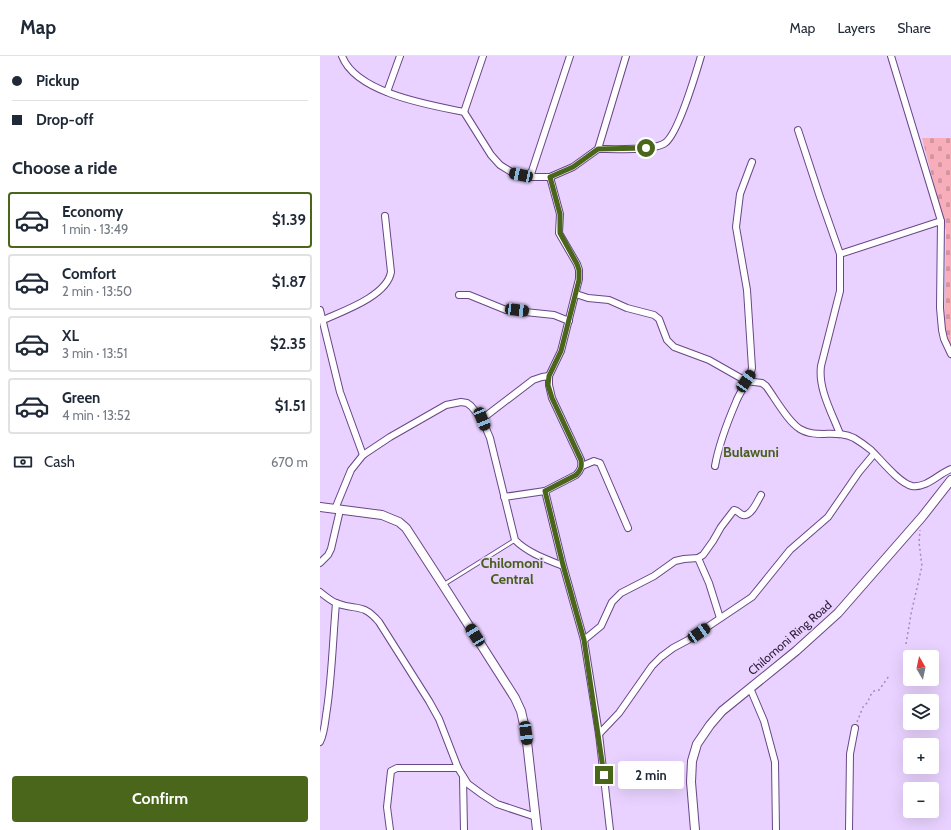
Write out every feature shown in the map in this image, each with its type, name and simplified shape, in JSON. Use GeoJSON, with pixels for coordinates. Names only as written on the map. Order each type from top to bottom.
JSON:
{"type":"FeatureCollection","features":[{"type":"Feature","properties":{"kind":"street"},"geometry":{"type":"LineString","coordinates":[[342,56],[347,67],[356,76],[387,92],[419,104],[464,112],[490,155],[500,165],[513,173],[550,177],[573,167],[598,149],[654,147],[665,143],[669,139],[678,122],[701,56]]}},
{"type":"Feature","properties":{"kind":"street"},"geometry":{"type":"LineString","coordinates":[[387,92],[400,56]]}},
{"type":"Feature","properties":{"kind":"street"},"geometry":{"type":"LineString","coordinates":[[464,112],[483,56]]}},
{"type":"Feature","properties":{"kind":"street"},"geometry":{"type":"LineString","coordinates":[[530,176],[570,56]]}},
{"type":"Feature","properties":{"kind":"street"},"geometry":{"type":"LineString","coordinates":[[598,149],[626,56]]}},
{"type":"Feature","properties":{"kind":"street"},"geometry":{"type":"LineString","coordinates":[[891,56],[941,220],[940,308],[944,339],[951,354]]}},
{"type":"Feature","properties":{"kind":"street"},"geometry":{"type":"LineString","coordinates":[[798,130],[840,254],[840,291],[820,374],[821,386],[840,434]]}},
{"type":"Feature","properties":{"kind":"street"},"geometry":{"type":"LineString","coordinates":[[715,466],[722,436],[731,417],[736,401],[751,374],[752,362],[747,290],[736,227],[740,194],[752,162]]}},
{"type":"Feature","properties":{"kind":"street"},"geometry":{"type":"LineString","coordinates":[[504,496],[545,491],[576,475],[582,466],[581,460],[552,398],[548,385],[549,376],[559,356],[579,280],[579,270],[577,264],[560,233],[560,214],[550,177]]}},
{"type":"Feature","properties":{"kind":"street"},"geometry":{"type":"LineString","coordinates":[[323,320],[377,293],[383,289],[390,278],[391,272],[385,216]]}},
{"type":"Feature","properties":{"kind":"street"},"geometry":{"type":"LineString","coordinates":[[840,254],[941,220]]}},
{"type":"Feature","properties":{"kind":"street"},"geometry":{"type":"LineString","coordinates":[[576,294],[609,300],[627,308],[654,315],[659,319],[667,340],[674,347],[709,360],[746,381],[764,384],[794,424],[802,431],[808,433],[840,434],[853,438],[871,450],[897,476],[912,486],[925,484],[951,469]]}},
{"type":"Feature","properties":{"kind":"street"},"geometry":{"type":"LineString","coordinates":[[459,295],[469,295],[506,310],[554,315],[569,321]]}},
{"type":"Feature","properties":{"kind":"street"},"geometry":{"type":"LineString","coordinates":[[320,310],[340,392],[363,455]]}},
{"type":"Feature","properties":{"kind":"street"},"geometry":{"type":"LineString","coordinates":[[482,419],[533,380],[542,376],[549,376]]}},
{"type":"Feature","properties":{"kind":"street"},"geometry":{"type":"LineString","coordinates":[[320,563],[331,550],[338,509],[351,470],[363,455],[397,432],[446,405],[454,403],[467,403],[482,419],[492,446],[515,540],[523,548],[563,566]]}},
{"type":"Feature","properties":{"kind":"street"},"geometry":{"type":"LineString","coordinates":[[599,734],[619,713],[652,666],[673,648],[688,640],[752,598],[790,550],[828,517],[874,454]]}},
{"type":"Feature","properties":{"kind":"street"},"geometry":{"type":"LineString","coordinates":[[582,466],[594,461],[600,463],[628,528]]}},
{"type":"Feature","properties":{"kind":"street","name":"Chilomoni Ring Road"},"geometry":{"type":"LineString","coordinates":[[695,830],[691,782],[692,761],[694,750],[710,725],[722,711],[818,633],[844,607],[922,517],[951,480]]}},
{"type":"Feature","properties":{"kind":"street"},"geometry":{"type":"LineString","coordinates":[[545,491],[563,566],[584,640],[599,734],[610,830]]}},
{"type":"Feature","properties":{"kind":"street"},"geometry":{"type":"LineString","coordinates":[[584,640],[601,626],[612,602],[621,593],[654,576],[675,561],[698,558],[703,555],[734,510],[743,515],[747,515],[761,495]]}},
{"type":"Feature","properties":{"kind":"street"},"geometry":{"type":"LineString","coordinates":[[320,507],[382,515],[399,522],[406,528],[515,698],[521,711],[526,733],[537,830]]}},
{"type":"Feature","properties":{"kind":"street"},"geometry":{"type":"LineString","coordinates":[[698,558],[709,583],[720,618]]}},
{"type":"Feature","properties":{"kind":"street"},"geometry":{"type":"LineString","coordinates":[[320,592],[336,603],[368,611],[379,622],[436,713],[458,768],[463,777],[475,790],[497,804],[536,817]]}},
{"type":"Feature","properties":{"kind":"street"},"geometry":{"type":"LineString","coordinates":[[320,742],[324,731],[331,675],[336,603]]}},
{"type":"Feature","properties":{"kind":"street"},"geometry":{"type":"LineString","coordinates":[[750,688],[764,721],[775,762],[776,830]]}},
{"type":"Feature","properties":{"kind":"street"},"geometry":{"type":"LineString","coordinates":[[849,830],[850,754],[855,728]]}},
{"type":"Feature","properties":{"kind":"street"},"geometry":{"type":"LineString","coordinates":[[390,830],[387,807],[390,771],[397,768],[458,768]]}},
{"type":"Feature","properties":{"kind":"street"},"geometry":{"type":"LineString","coordinates":[[463,777],[464,830]]}},
{"type":"Feature","properties":{"kind":"lane"},"geometry":{"type":"LineString","coordinates":[[443,585],[515,540]]}},
{"type":"Feature","properties":{"kind":"path"},"geometry":{"type":"LineString","coordinates":[[906,644],[910,614],[922,566],[919,542],[920,529]]}},
{"type":"Feature","properties":{"kind":"path"},"geometry":{"type":"LineString","coordinates":[[855,728],[863,707],[868,702],[874,691],[879,690],[889,676]]}},
{"type":"Feature","properties":{"kind":"green space"},"geometry":{"type":"Polygon","coordinates":[[[922,138],[951,138],[951,351],[944,330],[946,231],[922,138]]]}},
{"type":"Feature","properties":{"kind":"district","name":"Bulawuni"},"geometry":{"type":"Point","coordinates":[751,452]}},
{"type":"Feature","properties":{"kind":"district","name":"Chilomoni Central"},"geometry":{"type":"Point","coordinates":[512,572]}},
{"type":"Feature","properties":{"kind":"route"},"geometry":{"type":"LineString","coordinates":[[604,775],[584,640],[580,621],[563,565],[545,491],[572,478],[580,471],[582,466],[581,460],[552,398],[548,385],[549,376],[561,351],[579,280],[579,270],[577,264],[560,233],[560,214],[550,177],[573,167],[598,149],[646,148]]}}]}
